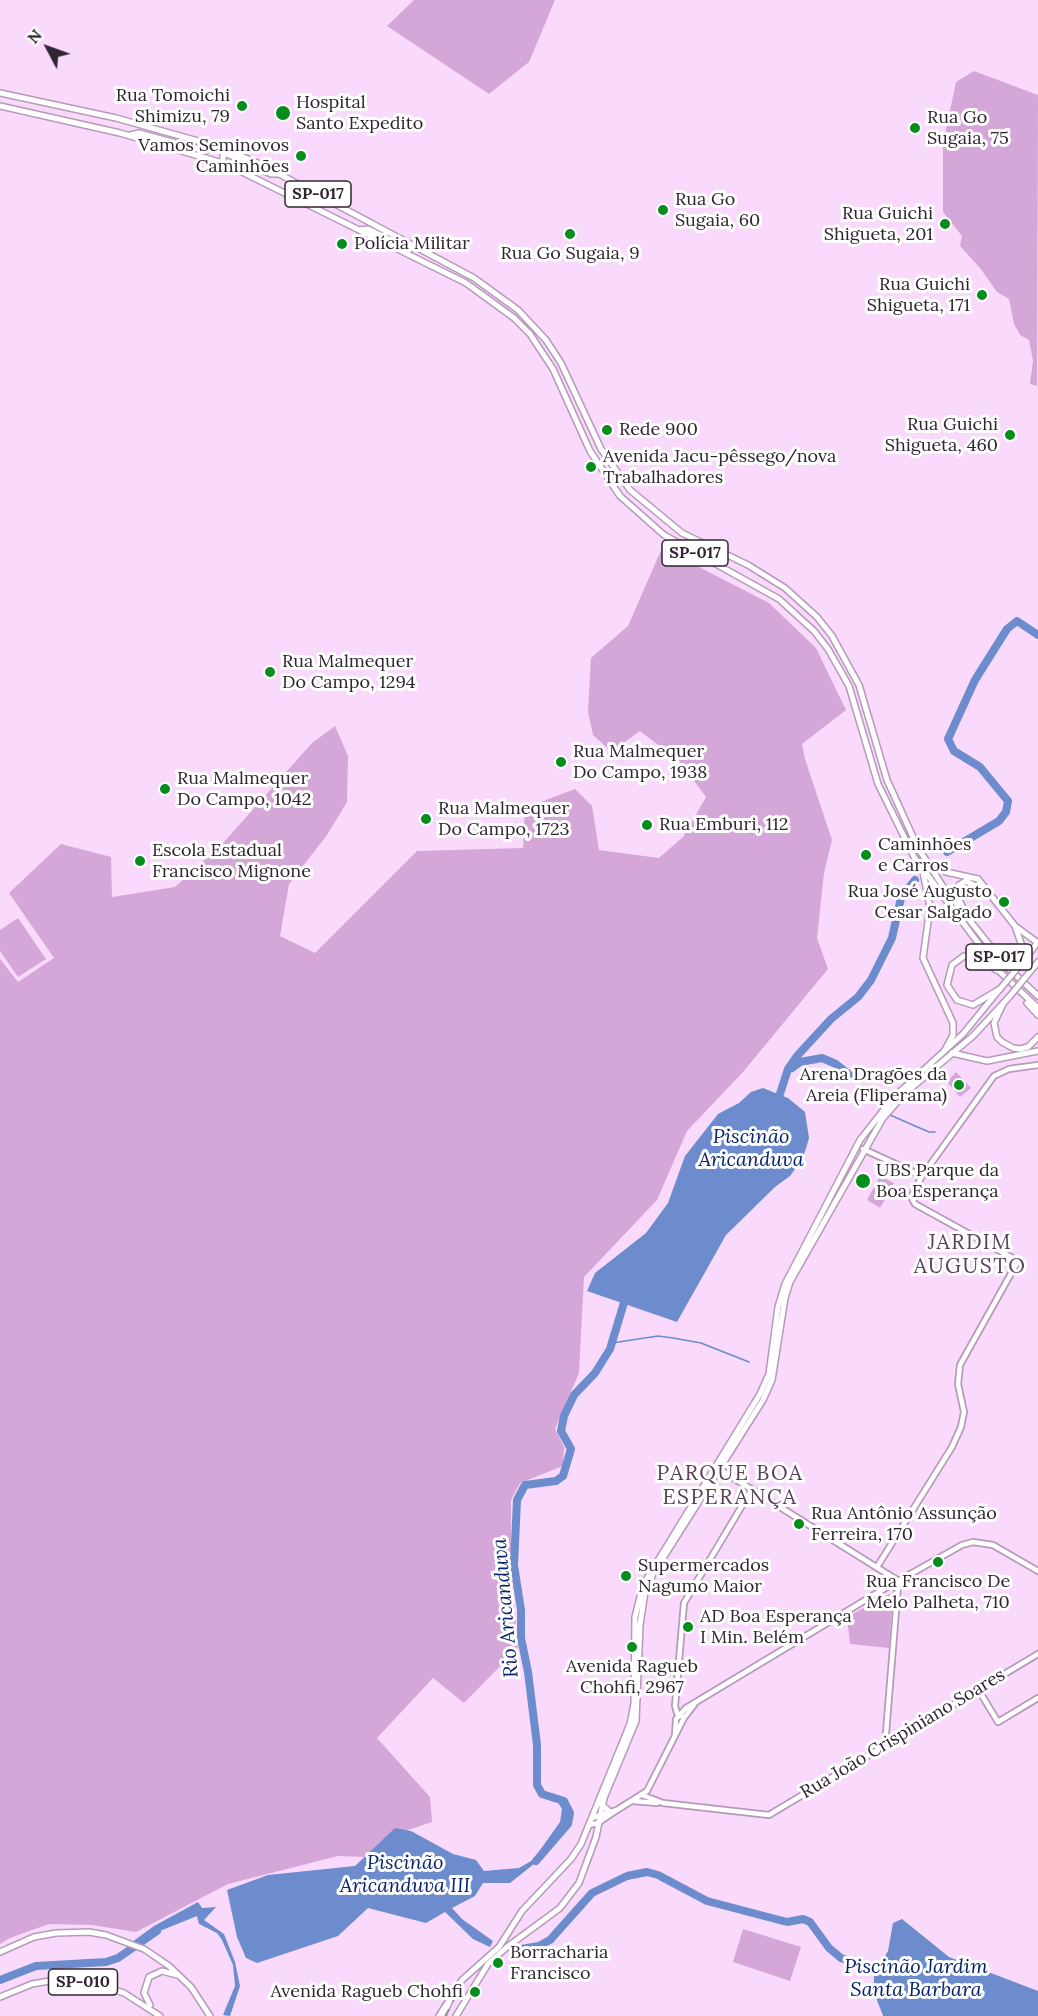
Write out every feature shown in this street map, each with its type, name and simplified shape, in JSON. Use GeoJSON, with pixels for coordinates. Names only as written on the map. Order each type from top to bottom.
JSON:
{"type":"FeatureCollection","features":[{"type":"Feature","properties":{"kind":"main road","name":"SP-017"},"geometry":{"type":"LineString","coordinates":[[0,93],[97,114],[215,145],[280,174],[463,272],[505,299],[546,340],[566,371],[601,449],[620,477],[643,502],[682,532],[748,565],[785,588],[820,621],[846,657],[859,685],[894,802],[927,863],[1006,966],[1038,996]]}},
{"type":"Feature","properties":{"kind":"main road","name":"SP-017"},"geometry":{"type":"LineString","coordinates":[[0,106],[129,135],[225,162],[483,293],[530,334],[553,369],[599,467],[635,511],[681,546],[779,598],[814,631],[828,648],[849,686],[878,784],[923,871],[999,971],[1038,1008]]}},
{"type":"Feature","properties":{"kind":"main road"},"geometry":{"type":"LineString","coordinates":[[129,135],[139,133],[203,151],[215,145],[225,162]]}},
{"type":"Feature","properties":{"kind":"main road"},"geometry":{"type":"LineString","coordinates":[[154,137],[163,137],[202,148],[203,141]]}},
{"type":"Feature","properties":{"kind":"main road"},"geometry":{"type":"LineString","coordinates":[[225,162],[223,155],[227,154],[271,174],[280,174]]}},
{"type":"Feature","properties":{"kind":"main road"},"geometry":{"type":"LineString","coordinates":[[359,230],[368,229],[407,248],[418,248]]}},
{"type":"Feature","properties":{"kind":"main road"},"geometry":{"type":"LineString","coordinates":[[425,263],[421,258],[424,255],[452,270],[463,272]]}},
{"type":"Feature","properties":{"kind":"main road"},"geometry":{"type":"LineString","coordinates":[[439,2016],[456,1987],[506,1940],[522,1911],[571,1859],[589,1825],[630,1724],[634,1704],[636,1617],[643,1585],[718,1467],[770,1374],[778,1307],[787,1278],[871,1124],[900,1091],[945,1050],[1038,943],[1015,926],[974,876],[946,872],[927,863]]}},
{"type":"Feature","properties":{"kind":"main road"},"geometry":{"type":"LineString","coordinates":[[923,871],[930,907],[923,958],[953,1023],[953,1035],[945,1050]]}},
{"type":"Feature","properties":{"kind":"main road"},"geometry":{"type":"LineString","coordinates":[[964,914],[956,894],[959,885],[966,880],[978,887],[983,886]]}},
{"type":"Feature","properties":{"kind":"main road"},"geometry":{"type":"LineString","coordinates":[[1015,926],[1022,945],[1020,965]]}},
{"type":"Feature","properties":{"kind":"main road"},"geometry":{"type":"LineString","coordinates":[[999,971],[980,957],[964,956],[952,965],[947,985],[953,996],[973,1005],[1000,989]]}},
{"type":"Feature","properties":{"kind":"main road"},"geometry":{"type":"LineString","coordinates":[[1038,962],[1004,1004],[994,1022],[998,1037],[1013,1048],[1028,1047],[1038,1038]]}},
{"type":"Feature","properties":{"kind":"main road"},"geometry":{"type":"LineString","coordinates":[[1026,998],[1038,1015]]}},
{"type":"Feature","properties":{"kind":"main road"},"geometry":{"type":"LineString","coordinates":[[456,2016],[483,1971],[496,1956],[541,1925],[570,1896],[589,1858],[602,1805],[636,1721],[640,1625],[645,1592],[653,1574],[772,1380],[785,1298],[790,1282],[863,1149],[883,1118],[904,1094],[1004,1004]]}},
{"type":"Feature","properties":{"kind":"main road"},"geometry":{"type":"LineString","coordinates":[[952,1053],[987,1061],[1038,1051]]}},
{"type":"Feature","properties":{"kind":"main road"},"geometry":{"type":"LineString","coordinates":[[863,1149],[861,1144],[871,1124]]}},
{"type":"Feature","properties":{"kind":"main road"},"geometry":{"type":"LineString","coordinates":[[602,1805],[610,1812]]}},
{"type":"Feature","properties":{"kind":"main road"},"geometry":{"type":"LineString","coordinates":[[0,1952],[34,1937],[56,1933],[89,1932],[127,1942],[144,1949],[184,1979],[210,2016]]}},
{"type":"Feature","properties":{"kind":"main road"},"geometry":{"type":"LineString","coordinates":[[159,2015],[144,1993],[149,1977],[165,1971],[184,1979]]}},
{"type":"Feature","properties":{"kind":"main road","name":"SP-010"},"geometry":{"type":"LineString","coordinates":[[0,1997],[24,1987],[55,1980],[92,1983],[124,1993],[159,2015]]}},
{"type":"Feature","properties":{"kind":"main road"},"geometry":{"type":"LineString","coordinates":[[456,1987],[466,1987],[468,1994]]}},
{"type":"Feature","properties":{"kind":"main road"},"geometry":{"type":"LineString","coordinates":[[443,2016],[451,1995]]}},
{"type":"Feature","properties":{"kind":"street"},"geometry":{"type":"LineString","coordinates":[[877,1567],[961,1427],[964,1412],[958,1384],[960,1365],[1018,1261],[915,1204],[911,1197],[922,1176],[997,1073],[1038,1065]]}},
{"type":"Feature","properties":{"kind":"street"},"geometry":{"type":"LineString","coordinates":[[863,1149],[922,1176]]}},
{"type":"Feature","properties":{"kind":"street"},"geometry":{"type":"LineString","coordinates":[[718,1467],[886,1572],[896,1584],[897,1597],[885,1745]]}},
{"type":"Feature","properties":{"kind":"street"},"geometry":{"type":"LineString","coordinates":[[675,1736],[678,1715],[675,1706],[686,1598],[752,1489]]}},
{"type":"Feature","properties":{"kind":"street"},"geometry":{"type":"LineString","coordinates":[[678,1715],[962,1545],[973,1542],[993,1545],[1038,1571]]}},
{"type":"Feature","properties":{"kind":"street","name":"Rua João Crispiniano Soares"},"geometry":{"type":"LineString","coordinates":[[663,1803],[769,1815],[1038,1654]]}},
{"type":"Feature","properties":{"kind":"street"},"geometry":{"type":"LineString","coordinates":[[978,1689],[998,1722],[1038,1698]]}},
{"type":"Feature","properties":{"kind":"street"},"geometry":{"type":"LineString","coordinates":[[589,1825],[642,1795],[653,1783],[684,1718],[699,1701]]}},
{"type":"Feature","properties":{"kind":"street"},"geometry":{"type":"LineString","coordinates":[[678,1715],[684,1718]]}},
{"type":"Feature","properties":{"kind":"street"},"geometry":{"type":"LineString","coordinates":[[642,1795],[663,1803]]}},
{"type":"Feature","properties":{"kind":"street"},"geometry":{"type":"LineString","coordinates":[[632,1801],[663,1803]]}},
{"type":"Feature","properties":{"kind":"street"},"geometry":{"type":"LineString","coordinates":[[599,1820],[617,1810]]}},
{"type":"Feature","properties":{"kind":"street"},"geometry":{"type":"LineString","coordinates":[[592,1818],[599,1820]]}},
{"type":"Feature","properties":{"kind":"shaded area"},"geometry":{"type":"Polygon","coordinates":[[[414,0],[555,0],[529,62],[489,94],[387,26],[414,0]]]}},
{"type":"Feature","properties":{"kind":"shaded area"},"geometry":{"type":"Polygon","coordinates":[[[974,71],[1038,95],[1037,386],[1030,384],[1033,361],[1029,340],[1020,335],[1014,324],[1009,299],[997,292],[960,246],[962,236],[943,212],[943,144],[956,82],[974,71]]]}},
{"type":"Feature","properties":{"kind":"shaded area"},"geometry":{"type":"Polygon","coordinates":[[[662,548],[769,603],[816,648],[846,710],[802,744],[832,840],[824,873],[817,938],[828,969],[743,1072],[687,1131],[657,1200],[584,1277],[579,1373],[555,1429],[564,1447],[563,1466],[520,1483],[511,1500],[511,1566],[518,1648],[464,1703],[433,1678],[377,1738],[430,1797],[432,1822],[405,1831],[393,1858],[338,1856],[228,1884],[136,1932],[92,1925],[49,1924],[0,1944],[0,959],[18,982],[54,958],[9,893],[61,844],[111,857],[112,897],[175,887],[224,842],[312,743],[335,726],[348,756],[347,802],[327,835],[289,884],[280,936],[315,953],[417,851],[523,848],[525,808],[575,789],[592,806],[599,850],[659,858],[683,837],[706,797],[679,761],[640,731],[626,741],[624,761],[616,756],[593,735],[588,712],[591,658],[628,626],[662,548]]]}},
{"type":"Feature","properties":{"kind":"shaded area"},"geometry":{"type":"Polygon","coordinates":[[[18,918],[46,959],[18,977],[0,951],[0,930],[18,918]]]}},
{"type":"Feature","properties":{"kind":"shaded area","name":"Arena Dragões da Areia (Fliperama)"},"geometry":{"type":"Polygon","coordinates":[[[956,1072],[971,1088],[960,1097],[947,1082],[956,1072]]]}},
{"type":"Feature","properties":{"kind":"shaded area"},"geometry":{"type":"Polygon","coordinates":[[[880,1176],[894,1183],[880,1208],[867,1200],[880,1176]]]}},
{"type":"Feature","properties":{"kind":"shaded area"},"geometry":{"type":"Polygon","coordinates":[[[893,1592],[889,1648],[850,1644],[847,1617],[893,1592]]]}},
{"type":"Feature","properties":{"kind":"shaded area"},"geometry":{"type":"Polygon","coordinates":[[[743,1929],[801,1947],[790,1981],[733,1962],[743,1929]]]}},
{"type":"Feature","properties":{"kind":"water","name":"Piscinão Aricanduva"},"geometry":{"type":"Polygon","coordinates":[[[763,1088],[788,1098],[805,1112],[809,1138],[803,1158],[790,1176],[775,1187],[726,1235],[677,1322],[587,1291],[595,1273],[646,1233],[668,1203],[685,1156],[718,1114],[739,1103],[751,1092],[763,1088]]]}},
{"type":"Feature","properties":{"kind":"water","name":"Piscinão Aricanduva III"},"geometry":{"type":"Polygon","coordinates":[[[551,1793],[567,1802],[567,1818],[560,1834],[539,1860],[510,1883],[483,1883],[475,1896],[452,1908],[462,1919],[493,1941],[490,1947],[473,1939],[445,1912],[426,1923],[368,1908],[338,1936],[257,1963],[246,1958],[237,1937],[227,1890],[268,1875],[355,1866],[395,1828],[411,1831],[453,1854],[476,1860],[484,1871],[519,1868],[533,1860],[560,1822],[562,1809],[557,1801],[549,1797],[551,1793]]]}},
{"type":"Feature","properties":{"kind":"water"},"geometry":{"type":"Polygon","coordinates":[[[198,1902],[202,1908],[216,1907],[204,1920],[224,1934],[235,1962],[240,1986],[230,2016],[223,2015],[235,1986],[233,1965],[217,1933],[199,1924],[197,1916],[145,1937],[138,1944],[132,1942],[154,1926],[198,1902]]]}},
{"type":"Feature","properties":{"kind":"water","name":"Piscinão Jardim Santa Barbara"},"geometry":{"type":"Polygon","coordinates":[[[902,1919],[949,1957],[1038,1991],[1038,2016],[883,2016],[874,1992],[874,1975],[888,1951],[893,1923],[902,1919]]]}},
{"type":"Feature","properties":{"kind":"waterway","name":"Rio Aricanduva"},"geometry":{"type":"LineString","coordinates":[[947,852],[999,821],[1006,812],[1008,801],[980,767],[954,751],[948,739],[975,680],[1007,629],[1017,621],[1038,635]]}},
{"type":"Feature","properties":{"kind":"waterway","name":"Rio Aricanduva"},"geometry":{"type":"LineString","coordinates":[[777,1103],[788,1069],[797,1056],[831,1019],[858,997],[871,980],[892,938],[901,898],[915,880]]}},
{"type":"Feature","properties":{"kind":"waterway"},"geometry":{"type":"LineString","coordinates":[[792,1068],[800,1062],[822,1058],[836,1064],[851,1076]]}},
{"type":"Feature","properties":{"kind":"waterway"},"geometry":{"type":"LineString","coordinates":[[890,1115],[929,1132],[935,1132]]}},
{"type":"Feature","properties":{"kind":"waterway","name":"Rio Aricanduva"},"geometry":{"type":"LineString","coordinates":[[536,1861],[568,1824],[570,1813],[564,1801],[542,1794],[537,1785],[537,1745],[528,1672],[521,1638],[521,1610],[514,1565],[517,1500],[525,1485],[556,1481],[563,1476],[571,1449],[561,1431],[564,1416],[574,1395],[595,1373],[610,1349],[626,1296]]}},
{"type":"Feature","properties":{"kind":"waterway"},"geometry":{"type":"LineString","coordinates":[[612,1343],[658,1336],[673,1338],[701,1343],[749,1362]]}},
{"type":"Feature","properties":{"kind":"waterway"},"geometry":{"type":"LineString","coordinates":[[521,1949],[539,1946],[550,1940],[592,1893],[627,1876],[647,1872],[658,1875],[707,1901],[787,1922],[803,1919],[810,1922],[829,1948],[841,1958],[884,1973]]}},
{"type":"Feature","properties":{"kind":"waterway","name":"Rio Aricanduva"},"geometry":{"type":"LineString","coordinates":[[0,1980],[36,1966],[106,1962],[118,1958],[157,1931]]}},
{"type":"Feature","properties":{"kind":"railway"},"geometry":{"type":"LineString","coordinates":[[445,2016],[461,1987]]}},
{"type":"Feature","properties":{"kind":"place","name":"Rua Tomoichi Shimizu, 79"},"geometry":{"type":"Point","coordinates":[242,106]}},
{"type":"Feature","properties":{"kind":"place","name":"Hospital Santo Expedito"},"geometry":{"type":"Point","coordinates":[283,113]}},
{"type":"Feature","properties":{"kind":"place","name":"Rua Go Sugaia, 75"},"geometry":{"type":"Point","coordinates":[915,128]}},
{"type":"Feature","properties":{"kind":"place","name":"Vamos Seminovos Caminhões"},"geometry":{"type":"Point","coordinates":[301,156]}},
{"type":"Feature","properties":{"kind":"place","name":"Rua Go Sugaia, 60"},"geometry":{"type":"Point","coordinates":[663,210]}},
{"type":"Feature","properties":{"kind":"place","name":"Rua Guichi Shigueta, 201"},"geometry":{"type":"Point","coordinates":[945,224]}},
{"type":"Feature","properties":{"kind":"place","name":"Rua Go Sugaia, 9"},"geometry":{"type":"Point","coordinates":[570,234]}},
{"type":"Feature","properties":{"kind":"place","name":"Polícia Militar"},"geometry":{"type":"Point","coordinates":[342,244]}},
{"type":"Feature","properties":{"kind":"place","name":"Rua Guichi Shigueta, 171"},"geometry":{"type":"Point","coordinates":[982,295]}},
{"type":"Feature","properties":{"kind":"place","name":"Rede 900"},"geometry":{"type":"Point","coordinates":[607,430]}},
{"type":"Feature","properties":{"kind":"place","name":"Rua Guichi Shigueta, 460"},"geometry":{"type":"Point","coordinates":[1010,435]}},
{"type":"Feature","properties":{"kind":"place","name":"Avenida Jacu-pêssego/nova Trabalhadores"},"geometry":{"type":"Point","coordinates":[591,467]}},
{"type":"Feature","properties":{"kind":"place","name":"Rua Malmequer Do Campo, 1294"},"geometry":{"type":"Point","coordinates":[270,672]}},
{"type":"Feature","properties":{"kind":"place","name":"Rua Malmequer Do Campo, 1938"},"geometry":{"type":"Point","coordinates":[561,762]}},
{"type":"Feature","properties":{"kind":"place","name":"Rua Malmequer Do Campo, 1042"},"geometry":{"type":"Point","coordinates":[165,789]}},
{"type":"Feature","properties":{"kind":"place","name":"Rua Malmequer Do Campo, 1723"},"geometry":{"type":"Point","coordinates":[426,819]}},
{"type":"Feature","properties":{"kind":"place","name":"Rua Emburi, 112"},"geometry":{"type":"Point","coordinates":[647,825]}},
{"type":"Feature","properties":{"kind":"place","name":"Caminhões e Carros"},"geometry":{"type":"Point","coordinates":[866,855]}},
{"type":"Feature","properties":{"kind":"place","name":"Escola Estadual Francisco Mignone"},"geometry":{"type":"Point","coordinates":[140,861]}},
{"type":"Feature","properties":{"kind":"place","name":"Rua José Augusto Cesar Salgado"},"geometry":{"type":"Point","coordinates":[1004,902]}},
{"type":"Feature","properties":{"kind":"place","name":"Arena Dragões da Areia (Fliperama)"},"geometry":{"type":"Point","coordinates":[959,1085]}},
{"type":"Feature","properties":{"kind":"place","name":"UBS Parque da Boa Esperança"},"geometry":{"type":"Point","coordinates":[863,1181]}},
{"type":"Feature","properties":{"kind":"place","name":"Rua Antônio Assunção Ferreira, 170"},"geometry":{"type":"Point","coordinates":[799,1524]}},
{"type":"Feature","properties":{"kind":"place","name":"Rua Francisco De Melo Palheta, 710"},"geometry":{"type":"Point","coordinates":[938,1562]}},
{"type":"Feature","properties":{"kind":"place","name":"Supermercados Nagumo Maior"},"geometry":{"type":"Point","coordinates":[626,1576]}},
{"type":"Feature","properties":{"kind":"place","name":"AD Boa Esperança I Min. Belém"},"geometry":{"type":"Point","coordinates":[688,1627]}},
{"type":"Feature","properties":{"kind":"place","name":"Avenida Ragueb Chohfi, 2967"},"geometry":{"type":"Point","coordinates":[632,1647]}},
{"type":"Feature","properties":{"kind":"place","name":"Borracharia Francisco"},"geometry":{"type":"Point","coordinates":[498,1963]}},
{"type":"Feature","properties":{"kind":"place","name":"Avenida Ragueb Chohfi"},"geometry":{"type":"Point","coordinates":[475,1992]}},
{"type":"Feature","properties":{"kind":"district","name":"JARDIM AUGUSTO"},"geometry":{"type":"Point","coordinates":[970,1255]}},
{"type":"Feature","properties":{"kind":"district","name":"PARQUE BOA ESPERANÇA"},"geometry":{"type":"Point","coordinates":[730,1486]}}]}
